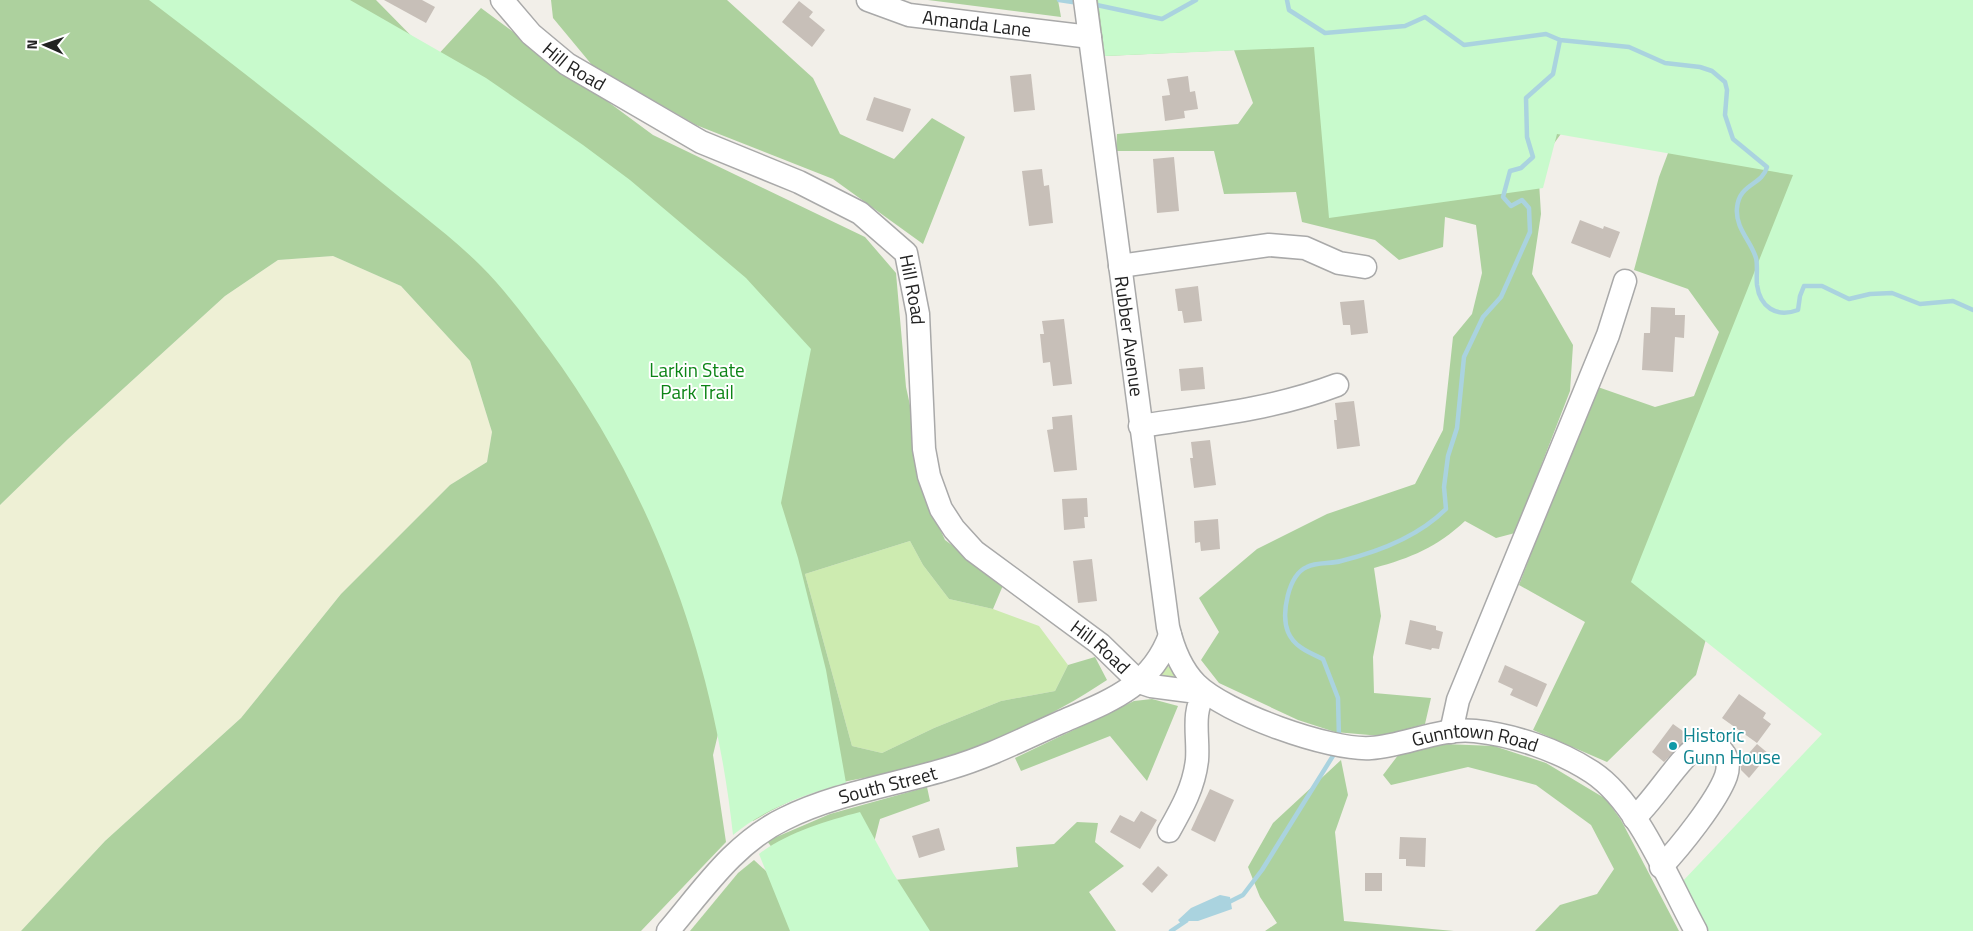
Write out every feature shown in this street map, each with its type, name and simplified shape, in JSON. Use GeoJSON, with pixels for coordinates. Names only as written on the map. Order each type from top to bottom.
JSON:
{"type":"FeatureCollection","features":[{"type":"Feature","properties":{"kind":"street","name":"Hill Road"},"geometry":{"type":"LineString","coordinates":[[502,0],[531,34],[567,64],[701,142],[799,182],[860,213],[906,253],[918,314],[924,449],[929,476],[941,509],[954,529],[974,551],[1100,644],[1139,682]]}},
{"type":"Feature","properties":{"kind":"street","name":"Amanda Lane"},"geometry":{"type":"LineString","coordinates":[[868,0],[909,15],[1090,36]]}},
{"type":"Feature","properties":{"kind":"street","name":"Rubber Avenue"},"geometry":{"type":"LineString","coordinates":[[1086,7],[1140,426],[1170,635],[1184,668]]}},
{"type":"Feature","properties":{"kind":"street"},"geometry":{"type":"LineString","coordinates":[[1120,266],[1269,245],[1305,248],[1339,264],[1366,267]]}},
{"type":"Feature","properties":{"kind":"street"},"geometry":{"type":"LineString","coordinates":[[1451,732],[1458,700],[1608,336],[1625,281]]}},
{"type":"Feature","properties":{"kind":"street"},"geometry":{"type":"LineString","coordinates":[[1140,426],[1274,404],[1337,385]]}},
{"type":"Feature","properties":{"kind":"street","name":"South Street"},"geometry":{"type":"LineString","coordinates":[[668,931],[738,850],[753,837],[784,819],[828,801],[972,761],[1110,700],[1139,682],[1159,660],[1170,635]]}},
{"type":"Feature","properties":{"kind":"street","name":"Gunntown Road"},"geometry":{"type":"LineString","coordinates":[[1184,668],[1205,692],[1233,708],[1262,720],[1337,744],[1380,747],[1451,732],[1474,731],[1496,734],[1562,756],[1606,782],[1634,818],[1696,931]]}},
{"type":"Feature","properties":{"kind":"street"},"geometry":{"type":"LineString","coordinates":[[1139,682],[1151,686],[1205,692],[1198,703],[1197,760],[1190,792],[1169,831]]}},
{"type":"Feature","properties":{"kind":"street"},"geometry":{"type":"LineString","coordinates":[[1634,818],[1646,808],[1696,748],[1710,746],[1722,751],[1728,763],[1724,781],[1680,848],[1661,867]]}},
{"type":"Feature","properties":{"kind":"green space"},"geometry":{"type":"Polygon","coordinates":[[[0,0],[215,0],[597,366],[725,705],[713,755],[726,842],[641,931],[21,931],[105,841],[241,718],[341,594],[450,485],[487,462],[492,432],[470,361],[401,286],[333,256],[278,260],[225,296],[68,439],[0,505],[0,0]]]}},
{"type":"Feature","properties":{"kind":"green space","name":"Larkin State Park Trail"},"geometry":{"type":"Polygon","coordinates":[[[149,0],[350,0],[486,78],[630,180],[746,278],[811,349],[781,503],[798,558],[826,670],[846,783],[786,803],[745,825],[733,835],[724,769],[711,705],[694,642],[673,580],[648,519],[619,460],[586,403],[548,348],[499,285],[456,243],[288,108],[149,0]]]}},
{"type":"Feature","properties":{"kind":"green space","name":"Larkin State Park Trail"},"geometry":{"type":"Polygon","coordinates":[[[257,0],[376,0],[434,59],[481,8],[653,135],[865,237],[896,273],[906,387],[934,515],[945,540],[1004,583],[993,609],[949,599],[923,565],[910,541],[805,574],[852,746],[882,753],[934,728],[1001,701],[1055,691],[1068,665],[1095,657],[1107,680],[1037,721],[962,753],[910,769],[828,786],[794,799],[753,821],[654,430],[257,0]]]}},
{"type":"Feature","properties":{"kind":"green space"},"geometry":{"type":"Polygon","coordinates":[[[551,0],[727,0],[813,78],[840,134],[894,159],[932,118],[965,137],[923,244],[833,179],[696,125],[592,65],[553,18],[551,0]]]}},
{"type":"Feature","properties":{"kind":"green space"},"geometry":{"type":"Polygon","coordinates":[[[928,0],[1058,0],[1061,17],[928,0]]]}},
{"type":"Feature","properties":{"kind":"green space"},"geometry":{"type":"Polygon","coordinates":[[[1097,0],[1973,0],[1851,755],[1718,596],[1696,675],[1607,762],[1533,730],[1585,622],[1519,585],[1595,386],[1655,407],[1694,396],[1719,332],[1688,289],[1634,270],[1659,177],[1691,92],[1575,114],[1538,166],[1541,214],[1532,274],[1573,345],[1570,391],[1515,533],[1496,538],[1465,521],[1434,545],[1412,556],[1374,568],[1381,616],[1373,657],[1374,693],[1431,698],[1425,724],[1381,736],[1335,732],[1298,720],[1219,683],[1201,660],[1219,632],[1199,598],[1257,549],[1327,514],[1415,484],[1443,430],[1453,337],[1472,314],[1482,273],[1476,225],[1445,217],[1443,247],[1399,260],[1375,240],[1302,222],[1296,192],[1224,194],[1214,151],[1116,151],[1117,134],[1238,124],[1253,103],[1234,50],[1105,56],[1097,0]]]}},
{"type":"Feature","properties":{"kind":"green space"},"geometry":{"type":"Polygon","coordinates":[[[1098,0],[1973,0],[1973,931],[1707,931],[1681,883],[1822,734],[1631,582],[1793,175],[1557,134],[1543,188],[1329,218],[1314,47],[1105,56],[1098,0]]]}},
{"type":"Feature","properties":{"kind":"green space"},"geometry":{"type":"Polygon","coordinates":[[[333,256],[401,286],[470,361],[492,432],[487,462],[450,485],[341,594],[241,718],[105,841],[21,931],[0,931],[0,505],[68,439],[225,296],[278,260],[333,256]]]}},
{"type":"Feature","properties":{"kind":"green space"},"geometry":{"type":"Polygon","coordinates":[[[910,541],[923,565],[949,599],[993,609],[1039,626],[1068,665],[1055,691],[1001,701],[934,728],[882,753],[852,746],[805,574],[910,541]]]}},
{"type":"Feature","properties":{"kind":"green space"},"geometry":{"type":"Polygon","coordinates":[[[1166,666],[1171,667],[1175,677],[1174,680],[1157,678],[1166,666]]]}},
{"type":"Feature","properties":{"kind":"green space"},"geometry":{"type":"Polygon","coordinates":[[[1152,699],[1178,706],[1147,781],[1110,736],[1021,771],[1015,758],[1134,701],[1152,699]]]}},
{"type":"Feature","properties":{"kind":"green space"},"geometry":{"type":"Polygon","coordinates":[[[1444,744],[1494,746],[1546,763],[1606,799],[1621,820],[1679,931],[1535,931],[1560,905],[1597,894],[1614,869],[1591,825],[1536,785],[1468,767],[1391,785],[1383,775],[1399,754],[1444,744]]]}},
{"type":"Feature","properties":{"kind":"green space"},"geometry":{"type":"Polygon","coordinates":[[[1341,760],[1348,795],[1335,832],[1344,921],[1454,931],[1265,931],[1277,923],[1260,897],[1248,867],[1273,823],[1341,760]]]}},
{"type":"Feature","properties":{"kind":"green space"},"geometry":{"type":"Polygon","coordinates":[[[927,787],[930,801],[880,819],[870,858],[885,881],[1018,867],[1016,847],[1054,844],[1077,822],[1098,823],[1095,842],[1124,866],[1089,892],[1116,931],[824,931],[799,884],[767,841],[830,814],[927,787]]]}},
{"type":"Feature","properties":{"kind":"green space"},"geometry":{"type":"Polygon","coordinates":[[[860,812],[893,873],[930,931],[790,931],[759,854],[795,833],[821,823],[860,812]]]}},
{"type":"Feature","properties":{"kind":"green space"},"geometry":{"type":"Polygon","coordinates":[[[754,860],[791,894],[809,931],[690,931],[738,873],[754,860]]]}},
{"type":"Feature","properties":{"kind":"water"},"geometry":{"type":"Polygon","coordinates":[[[1220,895],[1230,897],[1232,909],[1198,921],[1187,921],[1182,925],[1178,920],[1191,908],[1220,895]]]}},
{"type":"Feature","properties":{"kind":"building"},"geometry":{"type":"Polygon","coordinates":[[[384,0],[422,0],[435,7],[426,23],[384,0]]]}},
{"type":"Feature","properties":{"kind":"building"},"geometry":{"type":"Polygon","coordinates":[[[799,1],[813,12],[809,17],[825,30],[812,47],[782,22],[799,1]]]}},
{"type":"Feature","properties":{"kind":"building"},"geometry":{"type":"Polygon","coordinates":[[[1031,74],[1035,110],[1014,112],[1010,76],[1031,74]]]}},
{"type":"Feature","properties":{"kind":"building"},"geometry":{"type":"Polygon","coordinates":[[[1188,76],[1190,92],[1195,91],[1198,109],[1184,111],[1185,118],[1165,121],[1162,96],[1170,95],[1167,79],[1188,76]]]}},
{"type":"Feature","properties":{"kind":"building"},"geometry":{"type":"Polygon","coordinates":[[[874,97],[911,109],[903,132],[866,120],[874,97]]]}},
{"type":"Feature","properties":{"kind":"building"},"geometry":{"type":"Polygon","coordinates":[[[1174,157],[1179,211],[1157,213],[1153,159],[1174,157]]]}},
{"type":"Feature","properties":{"kind":"building"},"geometry":{"type":"Polygon","coordinates":[[[1042,169],[1044,186],[1049,185],[1053,223],[1029,226],[1022,171],[1042,169]]]}},
{"type":"Feature","properties":{"kind":"building"},"geometry":{"type":"Polygon","coordinates":[[[1580,220],[1603,229],[1604,226],[1620,232],[1610,258],[1571,243],[1580,220]]]}},
{"type":"Feature","properties":{"kind":"building"},"geometry":{"type":"Polygon","coordinates":[[[1198,286],[1202,321],[1184,323],[1182,311],[1178,311],[1175,289],[1198,286]]]}},
{"type":"Feature","properties":{"kind":"building"},"geometry":{"type":"Polygon","coordinates":[[[1364,300],[1368,333],[1351,335],[1350,325],[1343,325],[1340,302],[1364,300]]]}},
{"type":"Feature","properties":{"kind":"building"},"geometry":{"type":"Polygon","coordinates":[[[1651,307],[1675,308],[1675,315],[1685,315],[1684,338],[1675,337],[1673,372],[1642,370],[1644,333],[1650,333],[1651,307]]]}},
{"type":"Feature","properties":{"kind":"building"},"geometry":{"type":"Polygon","coordinates":[[[1064,319],[1072,384],[1053,386],[1050,362],[1043,363],[1040,334],[1044,334],[1042,321],[1064,319]]]}},
{"type":"Feature","properties":{"kind":"building"},"geometry":{"type":"Polygon","coordinates":[[[1203,367],[1205,389],[1181,391],[1179,369],[1203,367]]]}},
{"type":"Feature","properties":{"kind":"building"},"geometry":{"type":"Polygon","coordinates":[[[1354,401],[1360,446],[1337,449],[1334,420],[1337,420],[1335,403],[1354,401]]]}},
{"type":"Feature","properties":{"kind":"building"},"geometry":{"type":"Polygon","coordinates":[[[1072,415],[1077,470],[1054,472],[1047,430],[1053,429],[1052,417],[1072,415]]]}},
{"type":"Feature","properties":{"kind":"building"},"geometry":{"type":"Polygon","coordinates":[[[1210,440],[1216,485],[1194,488],[1190,458],[1193,458],[1191,442],[1210,440]]]}},
{"type":"Feature","properties":{"kind":"building"},"geometry":{"type":"Polygon","coordinates":[[[1087,498],[1088,517],[1084,517],[1085,528],[1064,530],[1062,499],[1087,498]]]}},
{"type":"Feature","properties":{"kind":"building"},"geometry":{"type":"Polygon","coordinates":[[[1218,519],[1220,549],[1201,551],[1200,542],[1195,543],[1194,521],[1218,519]]]}},
{"type":"Feature","properties":{"kind":"building"},"geometry":{"type":"Polygon","coordinates":[[[1092,559],[1097,601],[1078,603],[1073,561],[1092,559]]]}},
{"type":"Feature","properties":{"kind":"building"},"geometry":{"type":"Polygon","coordinates":[[[1410,620],[1436,626],[1436,630],[1443,632],[1439,649],[1432,648],[1431,650],[1405,644],[1410,620]]]}},
{"type":"Feature","properties":{"kind":"building"},"geometry":{"type":"Polygon","coordinates":[[[1505,665],[1547,684],[1537,707],[1510,695],[1513,689],[1498,682],[1505,665]]]}},
{"type":"Feature","properties":{"kind":"building"},"geometry":{"type":"Polygon","coordinates":[[[1739,694],[1766,713],[1763,718],[1771,724],[1757,743],[1722,718],[1739,694]]]}},
{"type":"Feature","properties":{"kind":"building","name":"Historic Gunn House"},"geometry":{"type":"Polygon","coordinates":[[[1673,724],[1690,736],[1664,762],[1652,752],[1673,724]]]}},
{"type":"Feature","properties":{"kind":"building"},"geometry":{"type":"Polygon","coordinates":[[[1757,744],[1769,754],[1749,778],[1741,770],[1741,762],[1757,744]]]}},
{"type":"Feature","properties":{"kind":"building"},"geometry":{"type":"Polygon","coordinates":[[[1210,789],[1234,800],[1215,842],[1191,830],[1210,789]]]}},
{"type":"Feature","properties":{"kind":"building"},"geometry":{"type":"Polygon","coordinates":[[[1141,811],[1157,820],[1140,849],[1110,832],[1120,815],[1134,822],[1141,811]]]}},
{"type":"Feature","properties":{"kind":"building"},"geometry":{"type":"Polygon","coordinates":[[[939,828],[945,850],[919,858],[912,836],[939,828]]]}},
{"type":"Feature","properties":{"kind":"building"},"geometry":{"type":"Polygon","coordinates":[[[1400,837],[1426,838],[1425,867],[1406,866],[1406,859],[1399,859],[1400,837]]]}},
{"type":"Feature","properties":{"kind":"building"},"geometry":{"type":"Polygon","coordinates":[[[1158,866],[1168,875],[1152,893],[1142,884],[1158,866]]]}},
{"type":"Feature","properties":{"kind":"building"},"geometry":{"type":"Polygon","coordinates":[[[1365,873],[1382,873],[1382,891],[1365,891],[1365,873]]]}},
{"type":"Feature","properties":{"kind":"waterway"},"geometry":{"type":"LineString","coordinates":[[1059,0],[1079,3]]}},
{"type":"Feature","properties":{"kind":"waterway"},"geometry":{"type":"LineString","coordinates":[[1092,4],[1162,19],[1196,0]]}},
{"type":"Feature","properties":{"kind":"waterway"},"geometry":{"type":"LineString","coordinates":[[1287,0],[1289,10],[1325,33],[1405,26],[1425,17],[1464,45],[1546,34],[1560,40],[1629,47],[1665,63],[1700,67],[1712,71],[1725,82],[1727,90],[1725,115],[1733,139],[1767,167],[1760,178],[1742,194],[1737,208],[1738,222],[1756,258],[1757,285],[1765,305],[1770,309],[1783,313],[1798,310],[1804,286],[1822,286],[1849,299],[1870,294],[1892,293],[1920,304],[1953,301],[1973,310]]}},
{"type":"Feature","properties":{"kind":"waterway"},"geometry":{"type":"LineString","coordinates":[[1339,738],[1338,698],[1323,659],[1298,646],[1288,632],[1285,615],[1291,586],[1300,571],[1307,567],[1315,564],[1341,561],[1383,548],[1411,535],[1446,509],[1444,487],[1448,456],[1457,428],[1464,357],[1483,317],[1501,297],[1530,232],[1529,208],[1522,200],[1511,206],[1503,197],[1510,171],[1521,168],[1533,157],[1527,137],[1526,98],[1553,74],[1560,40]]}},
{"type":"Feature","properties":{"kind":"waterway"},"geometry":{"type":"LineString","coordinates":[[1227,903],[1243,895],[1262,870],[1336,751]]}},
{"type":"Feature","properties":{"kind":"waterway"},"geometry":{"type":"LineString","coordinates":[[1171,931],[1186,921]]}},
{"type":"Feature","properties":{"kind":"place","name":"Historic Gunn House"},"geometry":{"type":"Point","coordinates":[1673,746]}}]}
